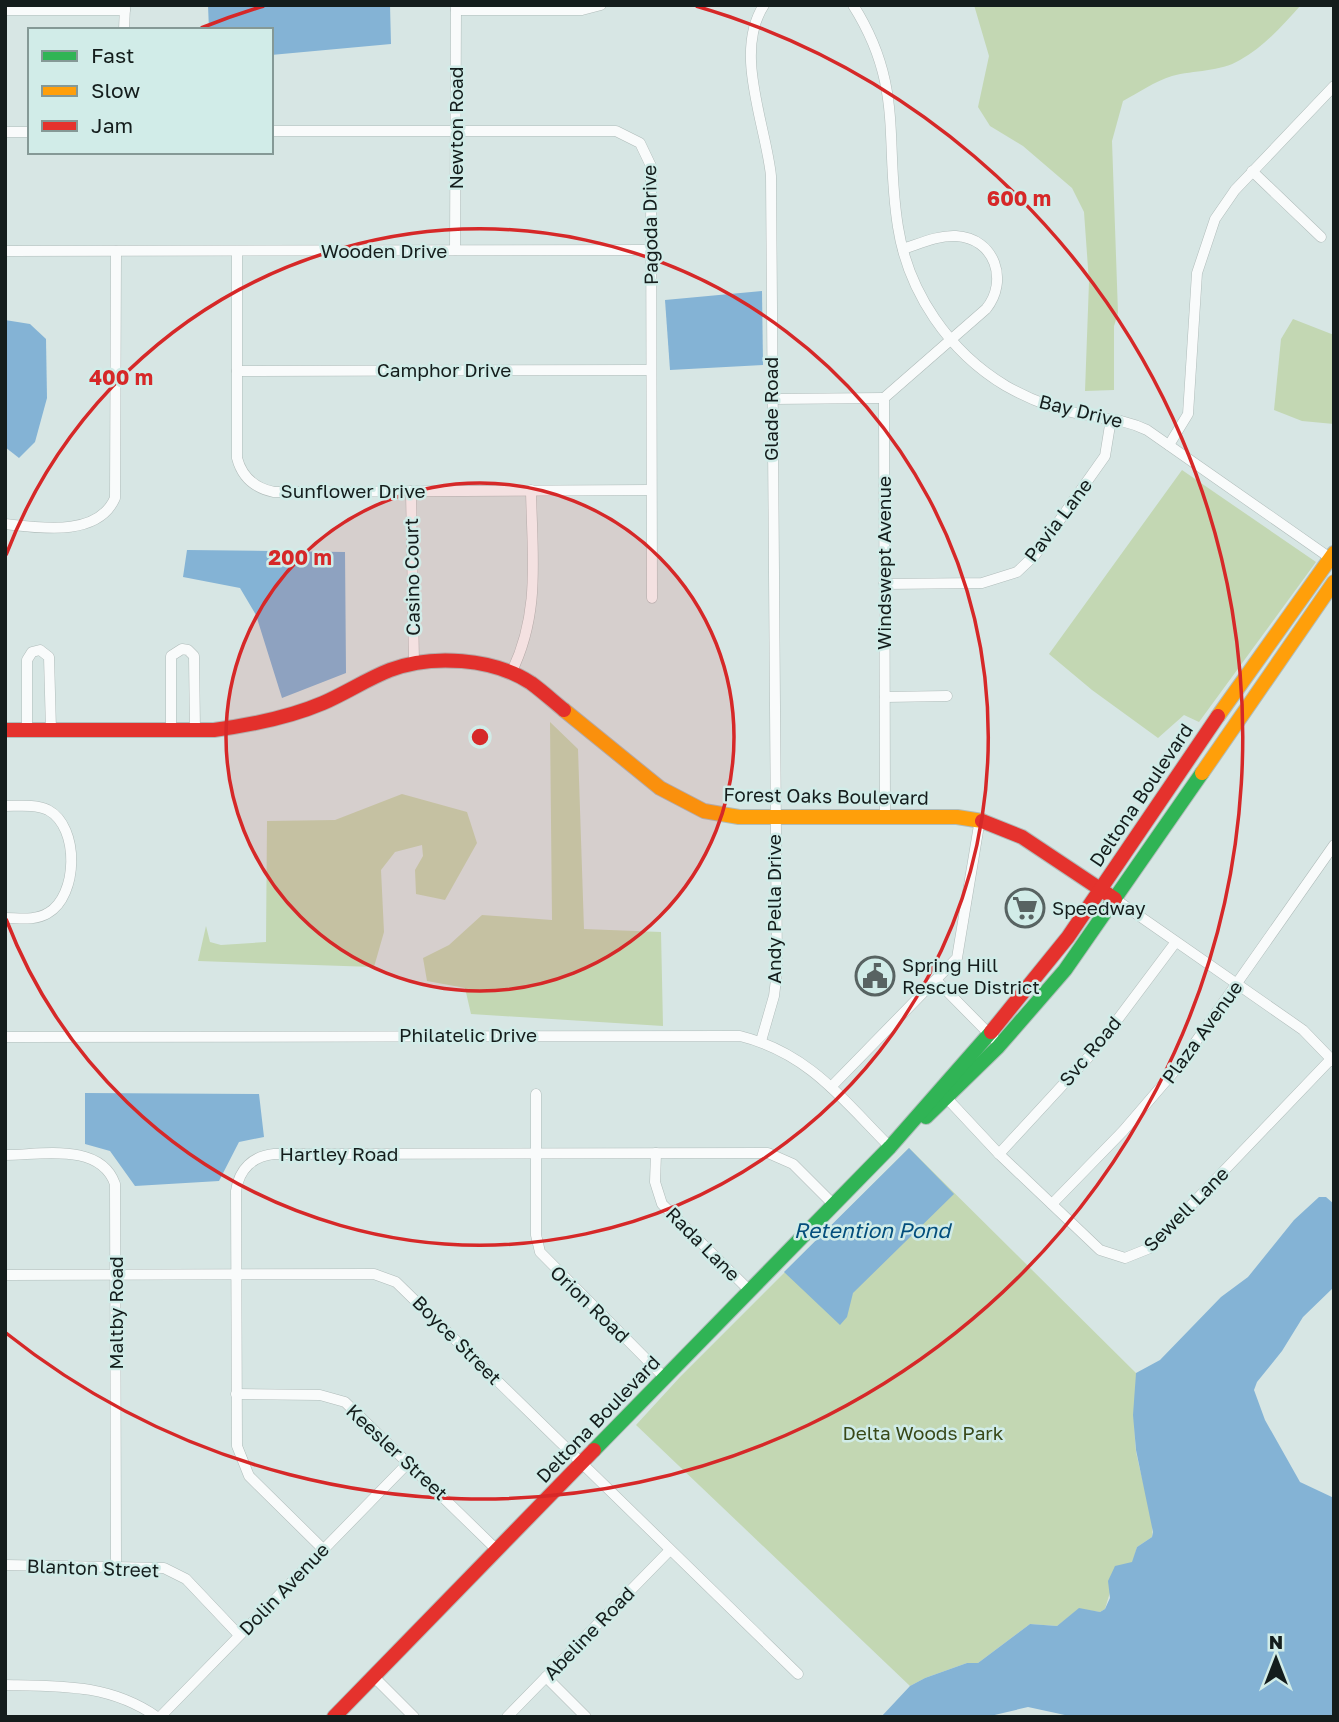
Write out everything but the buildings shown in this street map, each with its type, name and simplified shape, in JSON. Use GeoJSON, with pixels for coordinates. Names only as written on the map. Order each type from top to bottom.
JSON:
{"type":"FeatureCollection","features":[{"type":"Feature","properties":{"kind":"main road","name":"Deltona Boulevard"},"geometry":{"type":"LineString","coordinates":[[943,1094],[988,1034],[1039,975],[1202,738],[1333,557]]}},
{"type":"Feature","properties":{"kind":"main road","name":"Deltona Boulevard"},"geometry":{"type":"LineString","coordinates":[[334,1717],[890,1147],[943,1094],[1000,1045],[1065,970],[1334,582]]}},
{"type":"Feature","properties":{"kind":"main road","name":"Forest Oaks Boulevard"},"geometry":{"type":"LineString","coordinates":[[5,730],[195,730],[242,726],[295,714],[375,676],[414,663],[468,661],[511,673],[544,692],[673,797],[721,815],[980,820],[1029,838],[1115,899]]}},
{"type":"Feature","properties":{"kind":"main road"},"geometry":{"type":"LineString","coordinates":[[1202,738],[1219,750]]}},
{"type":"Feature","properties":{"kind":"street"},"geometry":{"type":"LineString","coordinates":[[456,8],[582,10],[601,5]]}},
{"type":"Feature","properties":{"kind":"street","name":"Glade Road"},"geometry":{"type":"LineString","coordinates":[[764,5],[753,34],[752,75],[771,176],[774,817]]}},
{"type":"Feature","properties":{"kind":"street","name":"Bay Drive"},"geometry":{"type":"LineString","coordinates":[[853,5],[871,37],[888,88],[892,120],[895,207],[902,248],[919,292],[951,340],[986,372],[1023,395],[1062,410],[1135,424],[1333,557]]}},
{"type":"Feature","properties":{"kind":"street"},"geometry":{"type":"LineString","coordinates":[[5,10],[125,8],[124,28]]}},
{"type":"Feature","properties":{"kind":"street","name":"Newton Road"},"geometry":{"type":"LineString","coordinates":[[455,250],[456,8]]}},
{"type":"Feature","properties":{"kind":"street"},"geometry":{"type":"LineString","coordinates":[[1169,445],[1188,414],[1198,274],[1203,246],[1224,203],[1334,86]]}},
{"type":"Feature","properties":{"kind":"street","name":"Pagoda Drive"},"geometry":{"type":"LineString","coordinates":[[273,131],[616,131],[633,137],[645,149],[651,166],[652,598]]}},
{"type":"Feature","properties":{"kind":"street"},"geometry":{"type":"LineString","coordinates":[[5,132],[28,132]]}},
{"type":"Feature","properties":{"kind":"street"},"geometry":{"type":"LineString","coordinates":[[1252,171],[1321,237]]}},
{"type":"Feature","properties":{"kind":"street"},"geometry":{"type":"LineString","coordinates":[[771,399],[884,398],[993,300],[999,283],[993,258],[981,246],[963,237],[945,237],[902,248]]}},
{"type":"Feature","properties":{"kind":"street","name":"Wooden Drive"},"geometry":{"type":"LineString","coordinates":[[5,251],[651,250]]}},
{"type":"Feature","properties":{"kind":"street"},"geometry":{"type":"LineString","coordinates":[[5,524],[90,524],[107,513],[116,498],[116,251]]}},
{"type":"Feature","properties":{"kind":"street","name":"Sunflower Drive"},"geometry":{"type":"LineString","coordinates":[[237,251],[237,458],[243,474],[256,486],[274,492],[651,489]]}},
{"type":"Feature","properties":{"kind":"street","name":"Camphor Drive"},"geometry":{"type":"LineString","coordinates":[[237,371],[651,370]]}},
{"type":"Feature","properties":{"kind":"street","name":"Windswept Avenue"},"geometry":{"type":"LineString","coordinates":[[884,398],[885,817]]}},
{"type":"Feature","properties":{"kind":"street","name":"Pavia Lane"},"geometry":{"type":"LineString","coordinates":[[884,584],[982,583],[1017,572],[1035,555],[1105,456],[1111,419]]}},
{"type":"Feature","properties":{"kind":"street"},"geometry":{"type":"LineString","coordinates":[[511,673],[526,645],[533,607],[531,490]]}},
{"type":"Feature","properties":{"kind":"street","name":"Casino Court"},"geometry":{"type":"LineString","coordinates":[[411,491],[414,663]]}},
{"type":"Feature","properties":{"kind":"street"},"geometry":{"type":"LineString","coordinates":[[171,730],[171,656],[182,649],[188,649],[194,656],[195,730]]}},
{"type":"Feature","properties":{"kind":"street"},"geometry":{"type":"LineString","coordinates":[[27,730],[27,660],[32,652],[40,650],[49,657],[51,730]]}},
{"type":"Feature","properties":{"kind":"street"},"geometry":{"type":"LineString","coordinates":[[885,696],[947,696]]}},
{"type":"Feature","properties":{"kind":"street"},"geometry":{"type":"LineString","coordinates":[[5,806],[47,810],[61,821],[70,842],[68,884],[61,901],[39,917],[5,918]]}},
{"type":"Feature","properties":{"kind":"street","name":"Andy Pella Drive"},"geometry":{"type":"LineString","coordinates":[[761,1041],[770,1015],[776,978],[774,817]]}},
{"type":"Feature","properties":{"kind":"street"},"geometry":{"type":"LineString","coordinates":[[831,1087],[957,958],[980,820]]}},
{"type":"Feature","properties":{"kind":"street","name":"Plaza Avenue"},"geometry":{"type":"LineString","coordinates":[[1052,1204],[1149,1101],[1237,984],[1334,845]]}},
{"type":"Feature","properties":{"kind":"street"},"geometry":{"type":"LineString","coordinates":[[1115,899],[1303,1030],[1333,1061]]}},
{"type":"Feature","properties":{"kind":"street","name":"Svc Road"},"geometry":{"type":"LineString","coordinates":[[999,1154],[1094,1051],[1175,943]]}},
{"type":"Feature","properties":{"kind":"street"},"geometry":{"type":"LineString","coordinates":[[936,980],[1000,1045]]}},
{"type":"Feature","properties":{"kind":"street","name":"Philatelic Drive"},"geometry":{"type":"LineString","coordinates":[[5,1037],[722,1034],[761,1041],[797,1058],[831,1087],[890,1147]]}},
{"type":"Feature","properties":{"kind":"street","name":"Sewell Lane"},"geometry":{"type":"LineString","coordinates":[[943,1094],[999,1154],[1107,1254],[1125,1258],[1142,1253],[1333,1061]]}},
{"type":"Feature","properties":{"kind":"street","name":"Orion Road"},"geometry":{"type":"LineString","coordinates":[[536,1094],[536,1234],[540,1252],[665,1378]]}},
{"type":"Feature","properties":{"kind":"street","name":"Rada Lane"},"geometry":{"type":"LineString","coordinates":[[656,1153],[655,1182],[662,1204],[750,1291]]}},
{"type":"Feature","properties":{"kind":"street","name":"Hartley Road"},"geometry":{"type":"LineString","coordinates":[[323,1549],[244,1468],[237,1446],[237,1184],[244,1169],[258,1158],[274,1154],[777,1155],[793,1164],[834,1205]]}},
{"type":"Feature","properties":{"kind":"street","name":"Maltby Road"},"geometry":{"type":"LineString","coordinates":[[5,1155],[82,1155],[95,1159],[107,1169],[116,1193],[116,1565]]}},
{"type":"Feature","properties":{"kind":"street","name":"Boyce Street"},"geometry":{"type":"LineString","coordinates":[[5,1275],[374,1275],[396,1282],[797,1674]]}},
{"type":"Feature","properties":{"kind":"street","name":"Keesler Street"},"geometry":{"type":"LineString","coordinates":[[236,1394],[332,1397],[356,1409],[497,1550]]}},
{"type":"Feature","properties":{"kind":"street","name":"Dolin Avenue"},"geometry":{"type":"LineString","coordinates":[[158,1717],[409,1462]]}},
{"type":"Feature","properties":{"kind":"street","name":"Abeline Road"},"geometry":{"type":"LineString","coordinates":[[507,1717],[670,1550]]}},
{"type":"Feature","properties":{"kind":"street","name":"Blanton Street"},"geometry":{"type":"LineString","coordinates":[[5,1565],[152,1566],[176,1573],[195,1588],[239,1635]]}},
{"type":"Feature","properties":{"kind":"street"},"geometry":{"type":"LineString","coordinates":[[373,1676],[414,1717]]}},
{"type":"Feature","properties":{"kind":"street"},"geometry":{"type":"LineString","coordinates":[[546,1677],[586,1717]]}},
{"type":"Feature","properties":{"kind":"street"},"geometry":{"type":"LineString","coordinates":[[5,1685],[93,1688],[128,1699],[158,1717]]}},
{"type":"Feature","properties":{"kind":"green space"},"geometry":{"type":"Polygon","coordinates":[[[974,5],[1301,5],[1265,42],[1240,60],[1224,67],[1166,78],[1123,101],[1112,141],[1118,313],[1114,326],[1114,390],[1085,391],[1089,282],[1084,212],[1072,188],[1023,146],[990,126],[978,107],[989,56],[974,5]]]}},
{"type":"Feature","properties":{"kind":"green space"},"geometry":{"type":"Polygon","coordinates":[[[1293,319],[1334,335],[1334,424],[1302,421],[1274,410],[1281,339],[1293,319]]]}},
{"type":"Feature","properties":{"kind":"green space"},"geometry":{"type":"Polygon","coordinates":[[[1182,470],[1316,562],[1199,722],[1184,715],[1158,738],[1092,690],[1049,654],[1182,470]]]}},
{"type":"Feature","properties":{"kind":"green space"},"geometry":{"type":"Polygon","coordinates":[[[550,722],[578,749],[584,929],[661,932],[663,1026],[471,1014],[465,988],[427,981],[423,958],[449,945],[482,915],[552,920],[550,722]]]}},
{"type":"Feature","properties":{"kind":"green space"},"geometry":{"type":"Polygon","coordinates":[[[402,794],[467,812],[477,843],[445,900],[416,894],[415,870],[423,856],[422,845],[395,852],[381,870],[384,932],[374,967],[198,961],[206,926],[210,942],[221,945],[266,942],[267,821],[335,820],[402,794]]]}},
{"type":"Feature","properties":{"kind":"green space","name":"Delta Woods Park"},"geometry":{"type":"Polygon","coordinates":[[[909,1148],[1136,1373],[1136,1451],[1152,1529],[1152,1537],[1137,1547],[1133,1562],[1111,1589],[1105,1609],[1100,1612],[1079,1609],[1057,1626],[1030,1624],[978,1663],[967,1663],[910,1686],[636,1425],[680,1377],[909,1148]]]}},
{"type":"Feature","properties":{"kind":"water"},"geometry":{"type":"Polygon","coordinates":[[[208,5],[390,5],[391,44],[273,55],[273,28],[209,28],[208,5]]]}},
{"type":"Feature","properties":{"kind":"water"},"geometry":{"type":"Polygon","coordinates":[[[762,291],[763,365],[670,370],[665,300],[762,291]]]}},
{"type":"Feature","properties":{"kind":"water"},"geometry":{"type":"Polygon","coordinates":[[[5,320],[30,324],[46,339],[47,398],[35,442],[19,458],[5,447],[5,320]]]}},
{"type":"Feature","properties":{"kind":"water"},"geometry":{"type":"Polygon","coordinates":[[[187,550],[345,552],[346,673],[282,698],[256,615],[240,588],[183,577],[187,550]]]}},
{"type":"Feature","properties":{"kind":"water"},"geometry":{"type":"Polygon","coordinates":[[[85,1093],[259,1094],[264,1137],[239,1142],[219,1181],[135,1186],[110,1151],[85,1144],[85,1093]]]}},
{"type":"Feature","properties":{"kind":"water","name":"Retention Pond"},"geometry":{"type":"Polygon","coordinates":[[[909,1148],[954,1194],[853,1293],[847,1317],[840,1325],[784,1272],[909,1148]]]}},
{"type":"Feature","properties":{"kind":"water"},"geometry":{"type":"Polygon","coordinates":[[[1319,1197],[1326,1197],[1334,1204],[1334,1287],[1303,1317],[1254,1390],[1265,1420],[1300,1482],[1334,1498],[1334,1717],[1074,1717],[1028,1707],[986,1717],[881,1717],[910,1686],[967,1663],[978,1663],[1030,1624],[1057,1626],[1079,1608],[1100,1612],[1105,1609],[1110,1598],[1108,1581],[1115,1566],[1132,1562],[1137,1547],[1152,1537],[1153,1532],[1136,1450],[1133,1415],[1136,1373],[1160,1360],[1221,1297],[1248,1277],[1294,1220],[1319,1197]]]}},
{"type":"Feature","properties":{"kind":"traffic: fast"},"geometry":{"type":"LineString","coordinates":[[926,1117],[998,1047],[1065,970],[1202,773]]}},
{"type":"Feature","properties":{"kind":"traffic: fast"},"geometry":{"type":"LineString","coordinates":[[594,1450],[890,1147],[991,1032]]}},
{"type":"Feature","properties":{"kind":"traffic: slow"},"geometry":{"type":"LineString","coordinates":[[1218,716],[1334,553]]}},
{"type":"Feature","properties":{"kind":"traffic: slow"},"geometry":{"type":"LineString","coordinates":[[1202,773],[1334,582]]}},
{"type":"Feature","properties":{"kind":"traffic: slow"},"geometry":{"type":"LineString","coordinates":[[564,710],[660,788],[704,811],[739,817],[957,817],[982,821]]}},
{"type":"Feature","properties":{"kind":"traffic: jam"},"geometry":{"type":"LineString","coordinates":[[5,730],[228,728],[310,708],[390,670],[443,660],[481,664],[516,675],[531,683],[564,710]]}},
{"type":"Feature","properties":{"kind":"traffic: jam"},"geometry":{"type":"LineString","coordinates":[[991,1032],[1068,937],[1218,716]]}},
{"type":"Feature","properties":{"kind":"traffic: jam"},"geometry":{"type":"LineString","coordinates":[[982,821],[1022,837],[1115,899]]}},
{"type":"Feature","properties":{"kind":"traffic: jam"},"geometry":{"type":"LineString","coordinates":[[334,1717],[594,1450]]}},
{"type":"Feature","properties":{"kind":"place","name":"Speedway"},"geometry":{"type":"Point","coordinates":[1025,908]}},
{"type":"Feature","properties":{"kind":"place","name":"Spring Hill Rescue District"},"geometry":{"type":"Point","coordinates":[875,976]}}]}
